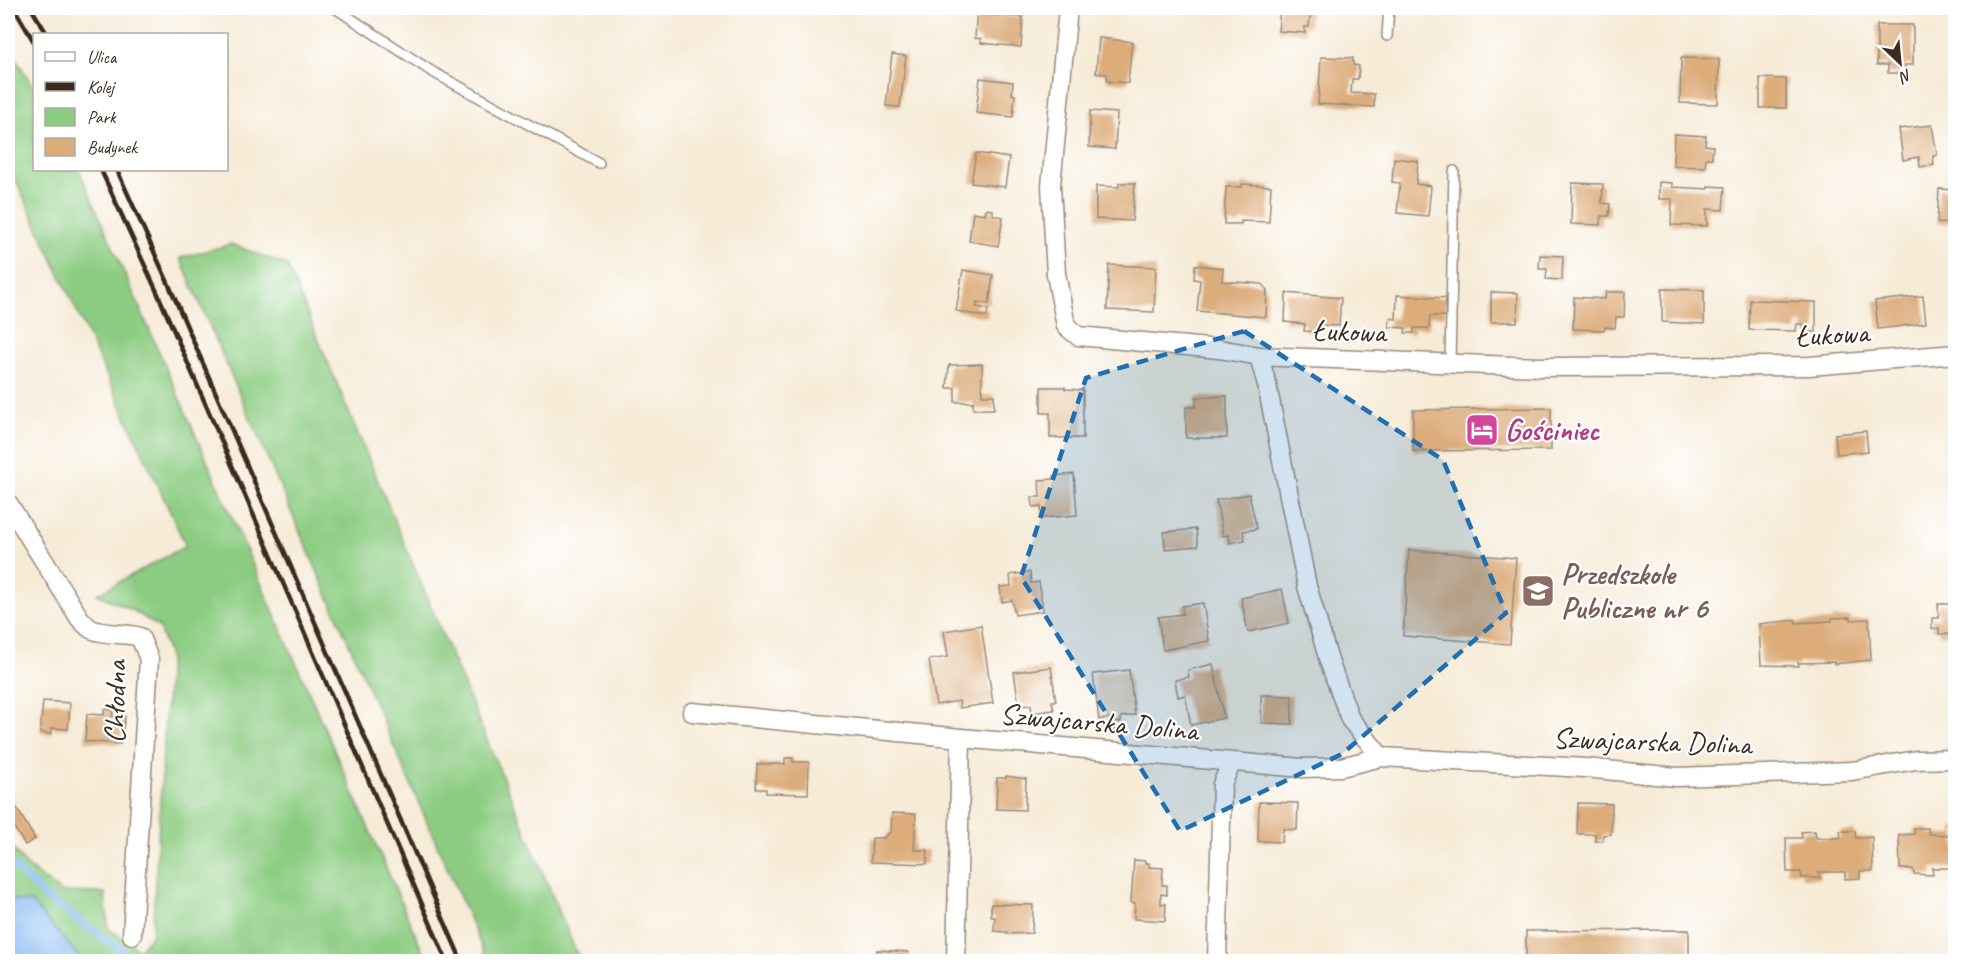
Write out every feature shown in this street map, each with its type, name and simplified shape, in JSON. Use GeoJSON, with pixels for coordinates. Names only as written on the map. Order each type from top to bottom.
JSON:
{"type":"FeatureCollection","features":[{"type":"Feature","properties":{"kind":"street","name":"Łukowa"},"geometry":{"type":"LineString","coordinates":[[1068,8],[1051,186],[1056,274],[1066,326],[1078,336],[1219,349],[1258,356],[1540,367],[1809,366],[1956,354]]}},
{"type":"Feature","properties":{"kind":"street"},"geometry":{"type":"LineString","coordinates":[[1258,356],[1269,395],[1307,586],[1329,661],[1350,719],[1381,757]]}},
{"type":"Feature","properties":{"kind":"street","name":"Chłodna"},"geometry":{"type":"LineString","coordinates":[[8,503],[80,619],[90,629],[129,633],[140,637],[145,647],[148,659],[132,935]]}},
{"type":"Feature","properties":{"kind":"street","name":"Szwajcarska Dolina"},"geometry":{"type":"LineString","coordinates":[[692,712],[1302,768],[1341,767],[1381,757],[1586,768],[1677,777],[1852,771],[1916,760],[1956,759]]}},
{"type":"Feature","properties":{"kind":"street","name":"Szwajcarska Dolina"},"geometry":{"type":"LineString","coordinates":[[956,962],[961,738]]}},
{"type":"Feature","properties":{"kind":"street","name":"Szwajcarska Dolina"},"geometry":{"type":"LineString","coordinates":[[1217,962],[1222,784],[1232,762]]}},
{"type":"Feature","properties":{"kind":"lane"},"geometry":{"type":"LineString","coordinates":[[335,8],[431,71],[599,163]]}},
{"type":"Feature","properties":{"kind":"lane"},"geometry":{"type":"LineString","coordinates":[[1387,36],[1389,8]]}},
{"type":"Feature","properties":{"kind":"lane"},"geometry":{"type":"LineString","coordinates":[[1450,363],[1454,171]]}},
{"type":"Feature","properties":{"kind":"highlighted area"},"geometry":{"type":"Polygon","coordinates":[[[1244,331],[1443,460],[1506,613],[1342,754],[1180,831],[1021,577],[1086,378],[1244,331]]]}},
{"type":"Feature","properties":{"kind":"green space"},"geometry":{"type":"Polygon","coordinates":[[[8,46],[33,86],[33,171],[79,171],[427,961],[83,961],[31,902],[9,900],[8,843],[28,867],[61,892],[105,893],[108,928],[139,950],[152,935],[169,657],[159,627],[134,611],[97,594],[186,546],[8,163],[8,46]]]}},
{"type":"Feature","properties":{"kind":"green space"},"geometry":{"type":"Polygon","coordinates":[[[231,244],[287,265],[580,961],[488,961],[180,258],[231,244]]]}},
{"type":"Feature","properties":{"kind":"water"},"geometry":{"type":"Polygon","coordinates":[[[8,897],[10,900],[31,902],[83,961],[8,961],[8,897]]]}},
{"type":"Feature","properties":{"kind":"building"},"geometry":{"type":"Polygon","coordinates":[[[977,8],[997,8],[996,15],[1023,17],[1021,47],[981,43],[981,39],[975,38],[977,8]]]}},
{"type":"Feature","properties":{"kind":"building"},"geometry":{"type":"Polygon","coordinates":[[[1280,8],[1311,8],[1309,27],[1305,27],[1305,33],[1278,31],[1280,8]]]}},
{"type":"Feature","properties":{"kind":"building"},"geometry":{"type":"Polygon","coordinates":[[[1877,25],[1913,25],[1913,65],[1905,65],[1905,73],[1888,73],[1888,65],[1877,65],[1877,25]]]}},
{"type":"Feature","properties":{"kind":"building"},"geometry":{"type":"Polygon","coordinates":[[[1099,38],[1132,42],[1128,83],[1107,81],[1107,74],[1096,73],[1099,38]]]}},
{"type":"Feature","properties":{"kind":"building"},"geometry":{"type":"Polygon","coordinates":[[[892,54],[906,56],[900,107],[886,106],[892,54]]]}},
{"type":"Feature","properties":{"kind":"building"},"geometry":{"type":"Polygon","coordinates":[[[1321,57],[1353,58],[1353,65],[1359,66],[1358,79],[1352,79],[1351,93],[1374,94],[1374,107],[1318,104],[1321,57]]]}},
{"type":"Feature","properties":{"kind":"building"},"geometry":{"type":"Polygon","coordinates":[[[1681,58],[1719,59],[1718,104],[1680,103],[1681,58]]]}},
{"type":"Feature","properties":{"kind":"building"},"geometry":{"type":"Polygon","coordinates":[[[980,78],[1013,82],[1012,94],[1015,95],[1013,117],[976,113],[980,78]]]}},
{"type":"Feature","properties":{"kind":"building"},"geometry":{"type":"Polygon","coordinates":[[[1760,78],[1786,79],[1786,108],[1760,108],[1760,78]]]}},
{"type":"Feature","properties":{"kind":"building"},"geometry":{"type":"Polygon","coordinates":[[[1090,111],[1117,113],[1115,149],[1089,147],[1090,111]]]}},
{"type":"Feature","properties":{"kind":"building"},"geometry":{"type":"Polygon","coordinates":[[[1932,125],[1937,155],[1933,156],[1934,165],[1920,167],[1919,157],[1903,160],[1899,129],[1932,125]]]}},
{"type":"Feature","properties":{"kind":"building"},"geometry":{"type":"Polygon","coordinates":[[[1674,134],[1706,136],[1705,145],[1713,146],[1712,158],[1706,158],[1705,167],[1673,166],[1674,134]]]}},
{"type":"Feature","properties":{"kind":"building"},"geometry":{"type":"Polygon","coordinates":[[[976,153],[1009,158],[1005,187],[971,183],[976,153]]]}},
{"type":"Feature","properties":{"kind":"building"},"geometry":{"type":"Polygon","coordinates":[[[1394,158],[1418,161],[1416,184],[1431,186],[1428,216],[1397,213],[1400,183],[1392,182],[1394,158]]]}},
{"type":"Feature","properties":{"kind":"building"},"geometry":{"type":"Polygon","coordinates":[[[1659,182],[1672,183],[1672,187],[1708,189],[1708,186],[1725,187],[1723,210],[1707,209],[1707,226],[1671,225],[1672,199],[1659,199],[1659,182]]]}},
{"type":"Feature","properties":{"kind":"building"},"geometry":{"type":"Polygon","coordinates":[[[1119,183],[1135,183],[1132,221],[1096,219],[1096,186],[1119,187],[1119,183]]]}},
{"type":"Feature","properties":{"kind":"building"},"geometry":{"type":"Polygon","coordinates":[[[1572,183],[1603,184],[1602,203],[1610,204],[1609,216],[1601,216],[1601,225],[1571,224],[1572,183]]]}},
{"type":"Feature","properties":{"kind":"building"},"geometry":{"type":"Polygon","coordinates":[[[1242,184],[1271,186],[1269,222],[1241,221],[1241,224],[1224,224],[1226,187],[1242,187],[1242,184]]]}},
{"type":"Feature","properties":{"kind":"building"},"geometry":{"type":"Polygon","coordinates":[[[1939,189],[1956,190],[1956,224],[1937,223],[1939,189]]]}},
{"type":"Feature","properties":{"kind":"building"},"geometry":{"type":"Polygon","coordinates":[[[986,209],[993,210],[993,215],[1003,217],[998,246],[969,241],[973,212],[985,214],[986,209]]]}},
{"type":"Feature","properties":{"kind":"building"},"geometry":{"type":"Polygon","coordinates":[[[1540,255],[1563,256],[1562,280],[1546,279],[1547,269],[1539,269],[1540,255]]]}},
{"type":"Feature","properties":{"kind":"building"},"geometry":{"type":"Polygon","coordinates":[[[1109,265],[1156,267],[1154,312],[1107,310],[1109,265]]]}},
{"type":"Feature","properties":{"kind":"building"},"geometry":{"type":"Polygon","coordinates":[[[1195,265],[1223,268],[1222,281],[1262,284],[1267,290],[1266,317],[1197,311],[1200,280],[1194,279],[1195,265]]]}},
{"type":"Feature","properties":{"kind":"building"},"geometry":{"type":"Polygon","coordinates":[[[963,270],[993,275],[989,304],[977,302],[976,307],[988,309],[987,317],[956,311],[963,270]]]}},
{"type":"Feature","properties":{"kind":"building"},"geometry":{"type":"Polygon","coordinates":[[[1662,289],[1704,290],[1704,324],[1662,322],[1662,289]]]}},
{"type":"Feature","properties":{"kind":"building"},"geometry":{"type":"Polygon","coordinates":[[[1491,292],[1518,293],[1517,322],[1491,322],[1491,292]]]}},
{"type":"Feature","properties":{"kind":"building"},"geometry":{"type":"Polygon","coordinates":[[[1606,292],[1625,292],[1624,317],[1616,317],[1615,328],[1573,329],[1574,297],[1605,299],[1606,292]]]}},
{"type":"Feature","properties":{"kind":"building"},"geometry":{"type":"Polygon","coordinates":[[[1286,293],[1341,298],[1339,326],[1316,325],[1316,332],[1304,331],[1305,324],[1285,322],[1286,293]]]}},
{"type":"Feature","properties":{"kind":"building"},"geometry":{"type":"Polygon","coordinates":[[[1397,295],[1446,298],[1445,316],[1430,316],[1429,328],[1414,328],[1414,333],[1405,333],[1406,328],[1389,327],[1390,318],[1396,319],[1397,295]]]}},
{"type":"Feature","properties":{"kind":"building"},"geometry":{"type":"Polygon","coordinates":[[[1923,296],[1926,323],[1878,329],[1875,301],[1923,296]]]}},
{"type":"Feature","properties":{"kind":"building"},"geometry":{"type":"Polygon","coordinates":[[[1750,300],[1816,302],[1816,332],[1803,332],[1803,324],[1797,324],[1796,331],[1749,330],[1750,300]]]}},
{"type":"Feature","properties":{"kind":"building"},"geometry":{"type":"Polygon","coordinates":[[[982,364],[982,395],[994,395],[994,409],[973,409],[973,402],[955,402],[955,388],[947,388],[949,365],[982,364]]]}},
{"type":"Feature","properties":{"kind":"building"},"geometry":{"type":"Polygon","coordinates":[[[1041,387],[1081,390],[1083,388],[1083,438],[1050,438],[1050,413],[1041,413],[1041,387]]]}},
{"type":"Feature","properties":{"kind":"building"},"geometry":{"type":"Polygon","coordinates":[[[1227,396],[1227,438],[1186,438],[1186,407],[1196,407],[1196,397],[1227,396]]]}},
{"type":"Feature","properties":{"kind":"building","name":"Gościniec"},"geometry":{"type":"Polygon","coordinates":[[[1551,408],[1551,450],[1413,451],[1413,410],[1551,408]]]}},
{"type":"Feature","properties":{"kind":"building"},"geometry":{"type":"Polygon","coordinates":[[[1866,431],[1868,451],[1837,454],[1835,434],[1866,431]]]}},
{"type":"Feature","properties":{"kind":"building"},"geometry":{"type":"Polygon","coordinates":[[[1074,474],[1077,515],[1042,518],[1041,506],[1033,507],[1032,497],[1040,497],[1039,480],[1074,474]]]}},
{"type":"Feature","properties":{"kind":"building"},"geometry":{"type":"Polygon","coordinates":[[[1249,494],[1257,529],[1243,531],[1245,540],[1230,543],[1229,535],[1223,536],[1216,500],[1249,494]]]}},
{"type":"Feature","properties":{"kind":"building"},"geometry":{"type":"Polygon","coordinates":[[[1196,529],[1198,546],[1165,549],[1164,532],[1196,529]]]}},
{"type":"Feature","properties":{"kind":"building"},"geometry":{"type":"Polygon","coordinates":[[[1409,550],[1516,558],[1510,644],[1403,636],[1409,550]]]}},
{"type":"Feature","properties":{"kind":"building"},"geometry":{"type":"Polygon","coordinates":[[[1030,572],[1031,583],[1039,582],[1043,611],[1015,615],[1012,600],[1002,602],[1000,587],[1011,586],[1010,575],[1030,572]]]}},
{"type":"Feature","properties":{"kind":"building"},"geometry":{"type":"Polygon","coordinates":[[[1282,589],[1289,623],[1248,632],[1241,598],[1282,589]]]}},
{"type":"Feature","properties":{"kind":"building"},"geometry":{"type":"Polygon","coordinates":[[[1203,603],[1209,641],[1163,650],[1158,617],[1183,614],[1182,606],[1203,603]]]}},
{"type":"Feature","properties":{"kind":"building"},"geometry":{"type":"Polygon","coordinates":[[[1938,604],[1956,604],[1956,634],[1939,634],[1939,628],[1932,629],[1932,618],[1939,618],[1938,604]]]}},
{"type":"Feature","properties":{"kind":"building"},"geometry":{"type":"Polygon","coordinates":[[[1851,617],[1851,620],[1869,619],[1871,660],[1834,664],[1834,662],[1798,663],[1799,666],[1761,665],[1759,624],[1796,620],[1796,623],[1832,621],[1832,618],[1851,617]]]}},
{"type":"Feature","properties":{"kind":"building"},"geometry":{"type":"Polygon","coordinates":[[[981,625],[993,703],[960,708],[959,701],[936,705],[929,660],[948,657],[944,631],[981,625]]]}},
{"type":"Feature","properties":{"kind":"building"},"geometry":{"type":"Polygon","coordinates":[[[1213,664],[1224,718],[1191,725],[1185,695],[1178,697],[1175,680],[1189,677],[1188,670],[1213,664]]]}},
{"type":"Feature","properties":{"kind":"building"},"geometry":{"type":"Polygon","coordinates":[[[1051,667],[1056,701],[1052,701],[1054,710],[1032,713],[1031,705],[1019,706],[1014,672],[1051,667]]]}},
{"type":"Feature","properties":{"kind":"building"},"geometry":{"type":"Polygon","coordinates":[[[1129,670],[1135,715],[1121,717],[1121,722],[1112,723],[1111,718],[1099,720],[1093,674],[1129,670]]]}},
{"type":"Feature","properties":{"kind":"building"},"geometry":{"type":"Polygon","coordinates":[[[1261,695],[1292,696],[1292,724],[1261,723],[1261,695]]]}},
{"type":"Feature","properties":{"kind":"building"},"geometry":{"type":"Polygon","coordinates":[[[43,701],[70,703],[68,729],[51,728],[51,734],[40,733],[43,701]]]}},
{"type":"Feature","properties":{"kind":"building"},"geometry":{"type":"Polygon","coordinates":[[[104,709],[113,710],[112,716],[125,717],[120,744],[85,741],[87,714],[104,715],[104,709]]]}},
{"type":"Feature","properties":{"kind":"building"},"geometry":{"type":"Polygon","coordinates":[[[785,758],[793,758],[793,762],[809,762],[808,794],[766,793],[766,789],[756,789],[757,764],[785,764],[785,758]]]}},
{"type":"Feature","properties":{"kind":"building"},"geometry":{"type":"Polygon","coordinates":[[[1006,776],[1026,779],[1025,810],[996,809],[997,778],[1006,778],[1006,776]]]}},
{"type":"Feature","properties":{"kind":"building"},"geometry":{"type":"Polygon","coordinates":[[[1259,802],[1298,803],[1297,830],[1283,829],[1282,842],[1258,841],[1259,802]]]}},
{"type":"Feature","properties":{"kind":"building"},"geometry":{"type":"Polygon","coordinates":[[[1578,803],[1612,804],[1611,834],[1603,835],[1603,841],[1595,841],[1595,834],[1577,834],[1578,803]]]}},
{"type":"Feature","properties":{"kind":"building"},"geometry":{"type":"Polygon","coordinates":[[[15,805],[35,839],[25,845],[8,818],[8,809],[15,805]]]}},
{"type":"Feature","properties":{"kind":"building"},"geometry":{"type":"Polygon","coordinates":[[[892,813],[916,814],[914,850],[928,850],[927,864],[871,862],[872,838],[884,838],[891,831],[892,813]]]}},
{"type":"Feature","properties":{"kind":"building"},"geometry":{"type":"Polygon","coordinates":[[[1953,827],[1956,827],[1956,868],[1932,868],[1933,875],[1914,874],[1913,869],[1900,869],[1899,835],[1914,834],[1914,828],[1928,828],[1929,834],[1953,835],[1953,827]]]}},
{"type":"Feature","properties":{"kind":"building"},"geometry":{"type":"Polygon","coordinates":[[[1815,831],[1816,838],[1841,838],[1840,831],[1855,831],[1856,838],[1872,837],[1873,871],[1860,871],[1860,878],[1845,879],[1845,872],[1819,872],[1820,878],[1802,878],[1801,872],[1787,872],[1786,838],[1802,838],[1801,832],[1815,831]]]}},
{"type":"Feature","properties":{"kind":"building"},"geometry":{"type":"Polygon","coordinates":[[[1134,860],[1145,861],[1149,863],[1149,867],[1163,868],[1162,885],[1167,885],[1167,895],[1161,894],[1161,904],[1166,904],[1165,921],[1134,919],[1135,903],[1131,903],[1134,860]]]}},
{"type":"Feature","properties":{"kind":"building"},"geometry":{"type":"Polygon","coordinates":[[[991,904],[1033,905],[1032,933],[1007,934],[1007,932],[994,931],[995,917],[991,917],[991,904]]]}},
{"type":"Feature","properties":{"kind":"building"},"geometry":{"type":"Polygon","coordinates":[[[1689,930],[1689,959],[1720,959],[1720,962],[1526,962],[1526,931],[1689,930]]]}},
{"type":"Feature","properties":{"kind":"building"},"geometry":{"type":"Polygon","coordinates":[[[877,950],[908,952],[908,962],[877,962],[877,950]]]}},
{"type":"Feature","properties":{"kind":"waterway"},"geometry":{"type":"LineString","coordinates":[[8,860],[45,897],[139,962]]}},
{"type":"Feature","properties":{"kind":"railway"},"geometry":{"type":"LineString","coordinates":[[14,8],[33,40]]}},
{"type":"Feature","properties":{"kind":"railway"},"geometry":{"type":"LineString","coordinates":[[31,8],[46,33]]}},
{"type":"Feature","properties":{"kind":"railway"},"geometry":{"type":"LineString","coordinates":[[101,171],[157,292],[447,962]]}},
{"type":"Feature","properties":{"kind":"railway"},"geometry":{"type":"LineString","coordinates":[[117,171],[462,962]]}},
{"type":"Feature","properties":{"kind":"place","name":"Gościniec"},"geometry":{"type":"Point","coordinates":[1482,430]}},
{"type":"Feature","properties":{"kind":"place","name":"Przedszkole Publiczne nr 6"},"geometry":{"type":"Point","coordinates":[1538,591]}}]}
